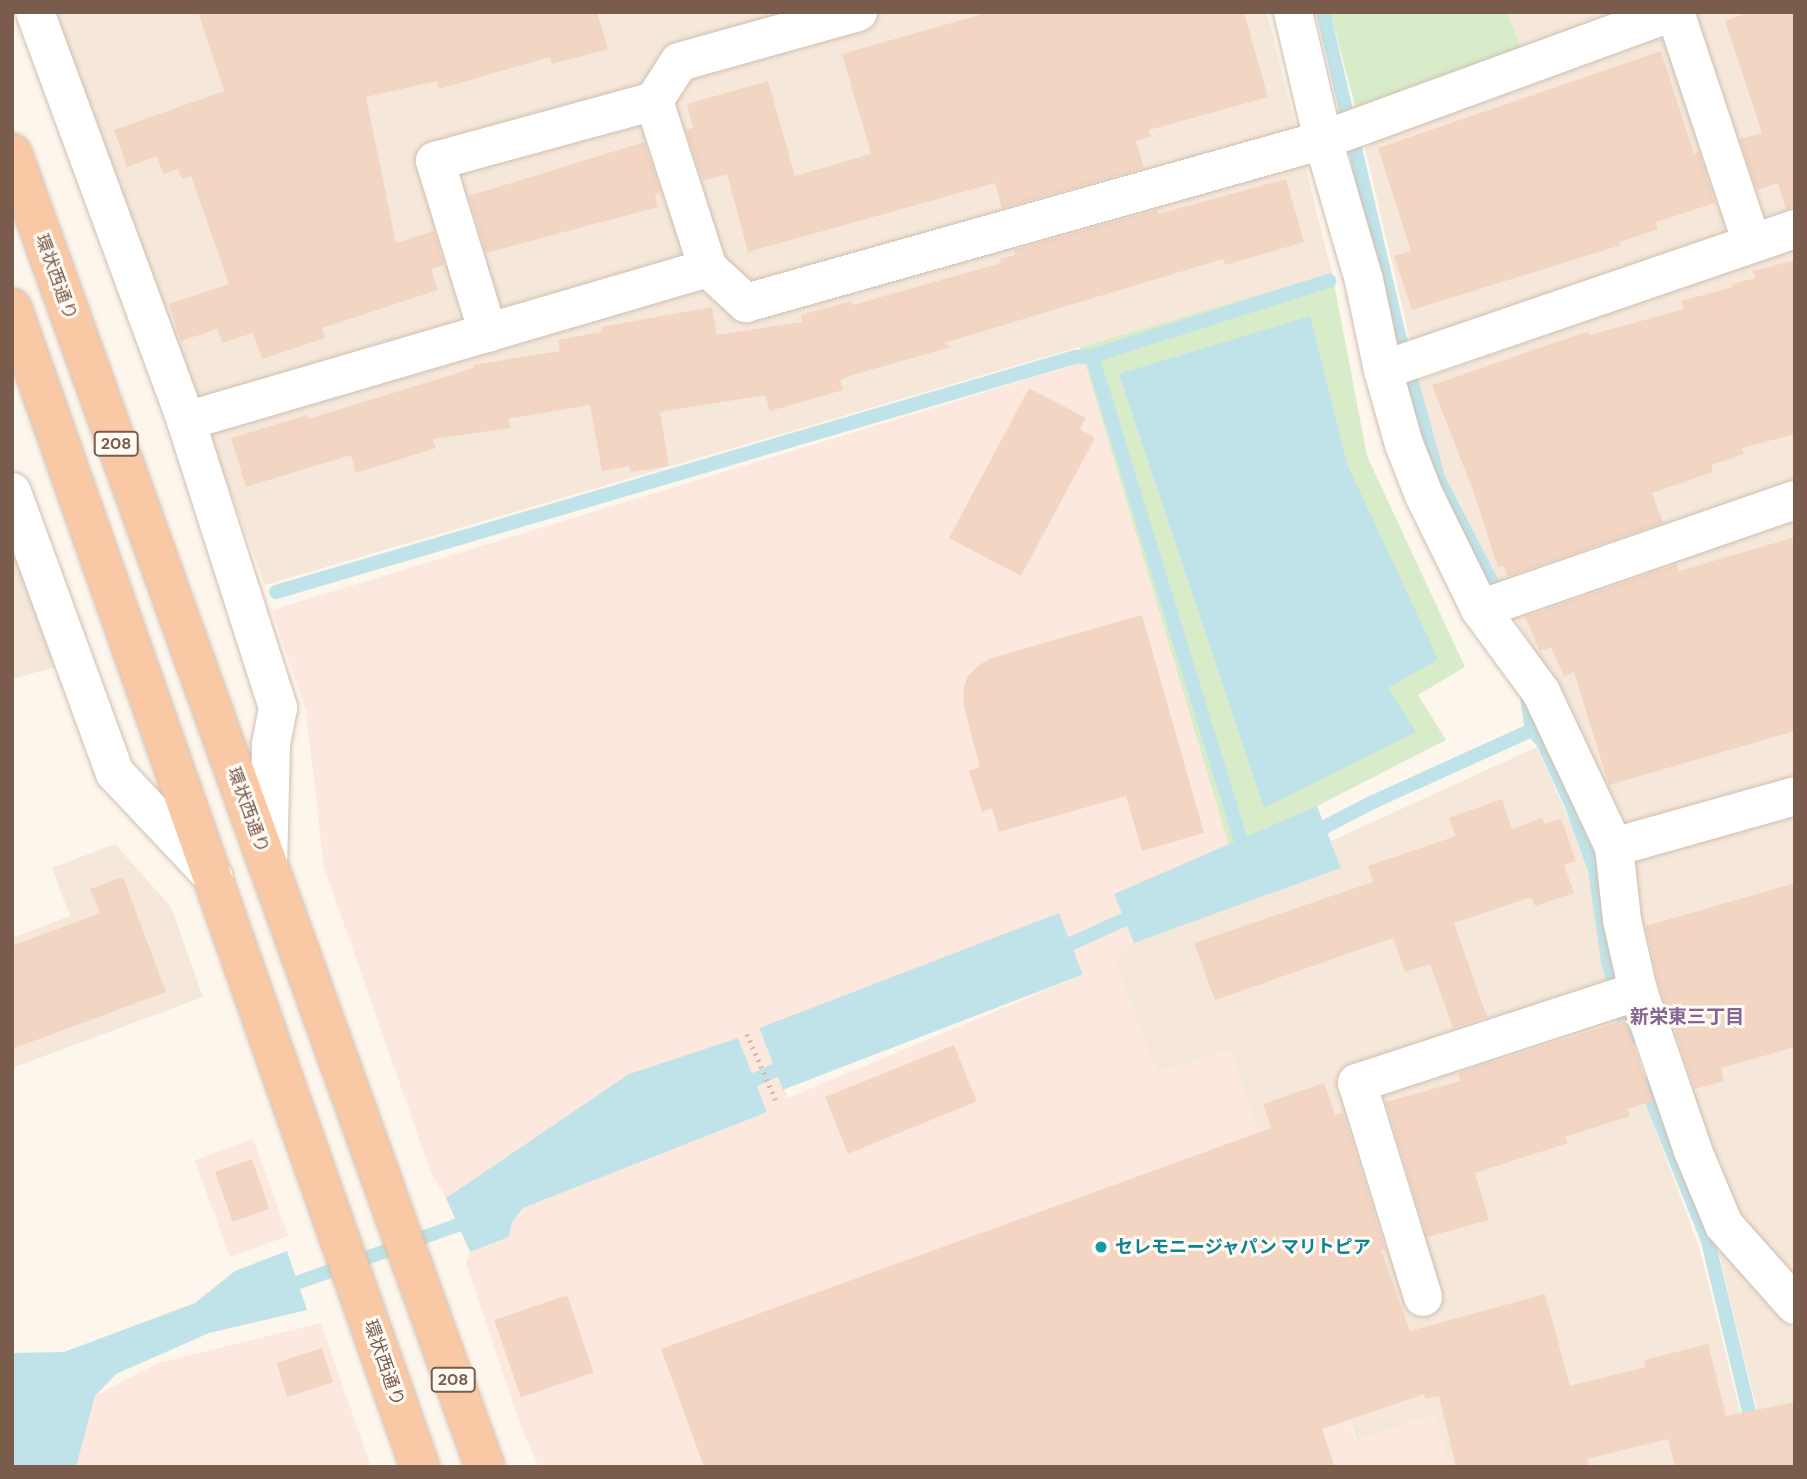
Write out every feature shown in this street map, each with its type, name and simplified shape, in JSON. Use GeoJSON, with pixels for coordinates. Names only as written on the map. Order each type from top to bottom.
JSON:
{"type":"FeatureCollection","features":[{"type":"Feature","properties":{"kind":"highway","name":"環状西通り"},"geometry":{"type":"LineString","coordinates":[[12,153],[485,1467]]}},
{"type":"Feature","properties":{"kind":"highway","name":"環状西通り"},"geometry":{"type":"LineString","coordinates":[[12,308],[420,1467]]}},
{"type":"Feature","properties":{"kind":"street"},"geometry":{"type":"LineString","coordinates":[[35,12],[186,421],[278,708],[271,745],[268,867]]}},
{"type":"Feature","properties":{"kind":"street"},"geometry":{"type":"LineString","coordinates":[[488,333],[435,161],[654,101],[678,61],[858,12]]}},
{"type":"Feature","properties":{"kind":"street"},"geometry":{"type":"LineString","coordinates":[[1293,12],[1323,140],[1364,280],[1383,370],[1424,495],[1499,615],[1541,692],[1614,846],[1622,920],[1638,991],[1693,1152],[1724,1225],[1795,1305]]}},
{"type":"Feature","properties":{"kind":"street"},"geometry":{"type":"LineString","coordinates":[[654,101],[708,268],[746,303],[1323,140],[1674,12],[1752,244]]}},
{"type":"Feature","properties":{"kind":"street"},"geometry":{"type":"LineString","coordinates":[[1383,370],[1795,229]]}},
{"type":"Feature","properties":{"kind":"street"},"geometry":{"type":"LineString","coordinates":[[186,421],[708,268]]}},
{"type":"Feature","properties":{"kind":"street"},"geometry":{"type":"LineString","coordinates":[[12,492],[115,774],[214,878]]}},
{"type":"Feature","properties":{"kind":"street"},"geometry":{"type":"LineString","coordinates":[[1499,615],[1795,500]]}},
{"type":"Feature","properties":{"kind":"street"},"geometry":{"type":"LineString","coordinates":[[1614,846],[1795,796]]}},
{"type":"Feature","properties":{"kind":"street"},"geometry":{"type":"LineString","coordinates":[[1423,1297],[1357,1083],[1638,991]]}},
{"type":"Feature","properties":{"kind":"path"},"geometry":{"type":"LineString","coordinates":[[747,1034],[778,1105]]}},
{"type":"Feature","properties":{"kind":"shaded area"},"geometry":{"type":"Polygon","coordinates":[[[52,12],[1267,12],[1332,273],[265,585],[52,12]]]}},
{"type":"Feature","properties":{"kind":"shaded area"},"geometry":{"type":"Polygon","coordinates":[[[1507,12],[1795,12],[1795,210],[1411,344],[1356,109],[1523,53],[1507,12]]]}},
{"type":"Feature","properties":{"kind":"shaded area"},"geometry":{"type":"Polygon","coordinates":[[[1795,247],[1795,779],[1625,825],[1444,481],[1419,380],[1795,247]]]}},
{"type":"Feature","properties":{"kind":"shaded area"},"geometry":{"type":"Polygon","coordinates":[[[1084,362],[1229,846],[1114,894],[1134,943],[1115,960],[1157,1073],[1230,1050],[1356,1441],[1434,1414],[1451,1467],[539,1467],[521,1427],[466,1263],[470,1252],[509,1237],[512,1222],[523,1208],[767,1111],[738,1038],[629,1074],[446,1198],[431,1173],[324,867],[306,712],[272,610],[1084,362]],[[1059,914],[761,1028],[788,1098],[1082,975],[1059,914]]]}},
{"type":"Feature","properties":{"kind":"shaded area"},"geometry":{"type":"Polygon","coordinates":[[[12,548],[55,667],[12,679],[12,548]]]}},
{"type":"Feature","properties":{"kind":"shaded area"},"geometry":{"type":"Polygon","coordinates":[[[1537,747],[1590,867],[1602,963],[1626,1051],[1699,1247],[1754,1467],[1451,1467],[1433,1414],[1357,1441],[1230,1050],[1157,1073],[1114,960],[1134,943],[1341,868],[1331,841],[1537,747]]]}},
{"type":"Feature","properties":{"kind":"shaded area"},"geometry":{"type":"Polygon","coordinates":[[[1795,812],[1795,1285],[1725,1192],[1635,924],[1627,858],[1795,812]]]}},
{"type":"Feature","properties":{"kind":"shaded area"},"geometry":{"type":"Polygon","coordinates":[[[115,844],[171,907],[203,997],[12,1068],[12,938],[70,916],[52,868],[115,844]]]}},
{"type":"Feature","properties":{"kind":"shaded area"},"geometry":{"type":"Polygon","coordinates":[[[253,1139],[288,1236],[230,1257],[195,1160],[253,1139]]]}},
{"type":"Feature","properties":{"kind":"shaded area"},"geometry":{"type":"Polygon","coordinates":[[[1726,1240],[1795,1332],[1795,1467],[1771,1467],[1716,1242],[1726,1240]]]}},
{"type":"Feature","properties":{"kind":"shaded area"},"geometry":{"type":"Polygon","coordinates":[[[321,1323],[371,1467],[76,1467],[95,1396],[158,1363],[321,1323]]]}},
{"type":"Feature","properties":{"kind":"green space"},"geometry":{"type":"Polygon","coordinates":[[[1330,12],[1507,12],[1523,53],[1356,109],[1330,12]]]}},
{"type":"Feature","properties":{"kind":"green space"},"geometry":{"type":"Polygon","coordinates":[[[1332,273],[1367,456],[1465,667],[1418,695],[1446,740],[1317,806],[1229,846],[1080,347],[1332,273]]]}},
{"type":"Feature","properties":{"kind":"water"},"geometry":{"type":"Polygon","coordinates":[[[1310,316],[1347,464],[1438,659],[1388,688],[1416,732],[1264,808],[1119,374],[1310,316]]]}},
{"type":"Feature","properties":{"kind":"water"},"geometry":{"type":"Polygon","coordinates":[[[1317,806],[1341,868],[1134,943],[1114,894],[1317,806]]]}},
{"type":"Feature","properties":{"kind":"water"},"geometry":{"type":"Polygon","coordinates":[[[1059,913],[1083,975],[783,1090],[759,1028],[1059,913]]]}},
{"type":"Feature","properties":{"kind":"water"},"geometry":{"type":"Polygon","coordinates":[[[738,1038],[767,1112],[523,1208],[512,1222],[509,1237],[470,1252],[446,1198],[629,1074],[738,1038]]]}},
{"type":"Feature","properties":{"kind":"water"},"geometry":{"type":"Polygon","coordinates":[[[287,1251],[307,1310],[209,1333],[116,1374],[95,1396],[76,1467],[12,1467],[12,1353],[64,1352],[195,1303],[235,1271],[287,1251]]]}},
{"type":"Feature","properties":{"kind":"building"},"geometry":{"type":"Polygon","coordinates":[[[198,12],[597,12],[608,49],[552,64],[550,57],[439,89],[437,81],[366,97],[396,243],[434,231],[444,265],[431,269],[438,290],[322,328],[325,338],[262,359],[253,333],[222,343],[217,329],[181,341],[169,304],[229,284],[191,176],[182,179],[178,169],[163,174],[157,156],[127,167],[114,130],[224,91],[198,12]]]}},
{"type":"Feature","properties":{"kind":"building"},"geometry":{"type":"Polygon","coordinates":[[[990,12],[1244,12],[1268,97],[1149,130],[1151,137],[1136,141],[1144,168],[1002,208],[995,183],[748,252],[727,174],[703,181],[686,130],[693,128],[687,104],[768,81],[795,176],[871,154],[842,54],[990,12]]]}},
{"type":"Feature","properties":{"kind":"building"},"geometry":{"type":"Polygon","coordinates":[[[1750,12],[1795,12],[1795,208],[1786,209],[1778,183],[1757,190],[1740,139],[1762,133],[1725,21],[1750,12]]]}},
{"type":"Feature","properties":{"kind":"building"},"geometry":{"type":"Polygon","coordinates":[[[1661,51],[1694,154],[1699,152],[1715,203],[1656,222],[1658,229],[1620,242],[1621,245],[1412,310],[1394,256],[1411,251],[1378,148],[1661,51]]]}},
{"type":"Feature","properties":{"kind":"building"},"geometry":{"type":"Polygon","coordinates":[[[644,142],[661,192],[655,194],[658,207],[486,253],[469,196],[644,142]]]}},
{"type":"Feature","properties":{"kind":"building"},"geometry":{"type":"Polygon","coordinates":[[[1286,179],[1304,242],[1225,265],[1223,259],[944,343],[951,347],[856,374],[840,380],[843,390],[770,411],[765,395],[660,412],[669,466],[631,472],[629,466],[602,471],[590,405],[508,419],[510,428],[433,439],[436,448],[356,473],[351,455],[246,487],[231,438],[307,415],[308,419],[474,368],[473,365],[560,351],[558,340],[602,332],[601,327],[712,307],[717,335],[802,322],[801,315],[851,301],[853,305],[1001,263],[1000,259],[1015,255],[1014,250],[1157,210],[1158,214],[1286,179]]]}},
{"type":"Feature","properties":{"kind":"building"},"geometry":{"type":"Polygon","coordinates":[[[1795,260],[1795,434],[1742,448],[1744,454],[1711,465],[1713,472],[1652,493],[1663,523],[1508,576],[1503,566],[1498,568],[1475,496],[1432,385],[1583,333],[1589,332],[1590,335],[1684,309],[1681,301],[1733,287],[1732,284],[1755,278],[1753,271],[1795,260]]]}},
{"type":"Feature","properties":{"kind":"building"},"geometry":{"type":"Polygon","coordinates":[[[1029,388],[1086,418],[1080,429],[1095,438],[1021,576],[949,538],[1029,388]]]}},
{"type":"Feature","properties":{"kind":"building"},"geometry":{"type":"Polygon","coordinates":[[[1795,537],[1795,731],[1609,785],[1574,672],[1564,677],[1551,647],[1540,651],[1525,617],[1677,564],[1679,571],[1795,537]]]}},
{"type":"Feature","properties":{"kind":"building"},"geometry":{"type":"Polygon","coordinates":[[[1142,615],[1204,833],[1142,851],[1126,796],[999,832],[992,808],[982,812],[969,771],[980,767],[964,707],[963,691],[967,677],[979,665],[992,658],[1142,615]]]}},
{"type":"Feature","properties":{"kind":"building"},"geometry":{"type":"Polygon","coordinates":[[[1502,799],[1512,829],[1542,818],[1545,824],[1561,818],[1576,861],[1564,865],[1574,893],[1535,906],[1531,897],[1454,923],[1487,1017],[1453,1028],[1430,964],[1405,972],[1393,938],[1215,1000],[1194,943],[1373,882],[1368,866],[1456,836],[1449,818],[1502,799]]]}},
{"type":"Feature","properties":{"kind":"building"},"geometry":{"type":"Polygon","coordinates":[[[123,877],[166,992],[12,1049],[12,946],[100,913],[90,889],[123,877]]]}},
{"type":"Feature","properties":{"kind":"building"},"geometry":{"type":"Polygon","coordinates":[[[1795,883],[1795,1047],[1721,1068],[1724,1081],[1695,1089],[1659,985],[1646,926],[1795,883]]]}},
{"type":"Feature","properties":{"kind":"building"},"geometry":{"type":"Polygon","coordinates":[[[1625,1020],[1653,1101],[1627,1109],[1630,1116],[1565,1137],[1568,1143],[1475,1173],[1489,1220],[1427,1237],[1386,1102],[1461,1081],[1458,1073],[1625,1020]]]}},
{"type":"Feature","properties":{"kind":"building"},"geometry":{"type":"Polygon","coordinates":[[[954,1045],[977,1102],[848,1154],[825,1097],[954,1045]]]}},
{"type":"Feature","properties":{"kind":"building","name":"セレモニージャパン マリトピア"},"geometry":{"type":"Polygon","coordinates":[[[1324,1083],[1335,1115],[1343,1113],[1385,1249],[1381,1250],[1410,1331],[1545,1294],[1570,1386],[1646,1367],[1644,1360],[1708,1344],[1726,1416],[1795,1402],[1795,1467],[1675,1467],[1668,1439],[1587,1459],[1589,1467],[1456,1467],[1439,1396],[1425,1399],[1424,1394],[1322,1429],[1335,1467],[704,1467],[661,1349],[1271,1128],[1263,1104],[1324,1083]]]}},
{"type":"Feature","properties":{"kind":"building"},"geometry":{"type":"Polygon","coordinates":[[[252,1159],[269,1209],[232,1222],[215,1172],[252,1159]]]}},
{"type":"Feature","properties":{"kind":"building"},"geometry":{"type":"Polygon","coordinates":[[[567,1295],[594,1373],[521,1398],[494,1320],[567,1295]]]}},
{"type":"Feature","properties":{"kind":"building"},"geometry":{"type":"Polygon","coordinates":[[[322,1348],[333,1382],[287,1397],[276,1363],[322,1348]]]}},
{"type":"Feature","properties":{"kind":"waterway"},"geometry":{"type":"LineString","coordinates":[[1323,12],[1397,328],[1439,480],[1501,600]]}},
{"type":"Feature","properties":{"kind":"waterway"},"geometry":{"type":"LineString","coordinates":[[1241,841],[1092,356],[1329,281]]}},
{"type":"Feature","properties":{"kind":"waterway"},"geometry":{"type":"LineString","coordinates":[[276,592],[1075,357],[1092,356]]}},
{"type":"Feature","properties":{"kind":"waterway"},"geometry":{"type":"LineString","coordinates":[[1527,696],[1532,730],[1543,742],[1572,806],[1595,870],[1608,961],[1629,1039]]}},
{"type":"Feature","properties":{"kind":"waterway"},"geometry":{"type":"LineString","coordinates":[[1309,835],[1373,802],[1532,730]]}},
{"type":"Feature","properties":{"kind":"waterway"},"geometry":{"type":"LineString","coordinates":[[1055,951],[1141,912]]}},
{"type":"Feature","properties":{"kind":"waterway"},"geometry":{"type":"LineString","coordinates":[[740,1087],[794,1061]]}},
{"type":"Feature","properties":{"kind":"waterway"},"geometry":{"type":"LineString","coordinates":[[1645,1084],[1708,1241],[1753,1428]]}},
{"type":"Feature","properties":{"kind":"waterway"},"geometry":{"type":"LineString","coordinates":[[280,1289],[458,1225],[473,1214]]}},
{"type":"Feature","properties":{"kind":"place","name":"セレモニージャパン マリトピア"},"geometry":{"type":"Point","coordinates":[1101,1247]}},
{"type":"Feature","properties":{"kind":"district","name":"新栄東三丁目"},"geometry":{"type":"Point","coordinates":[1687,1017]}}]}
